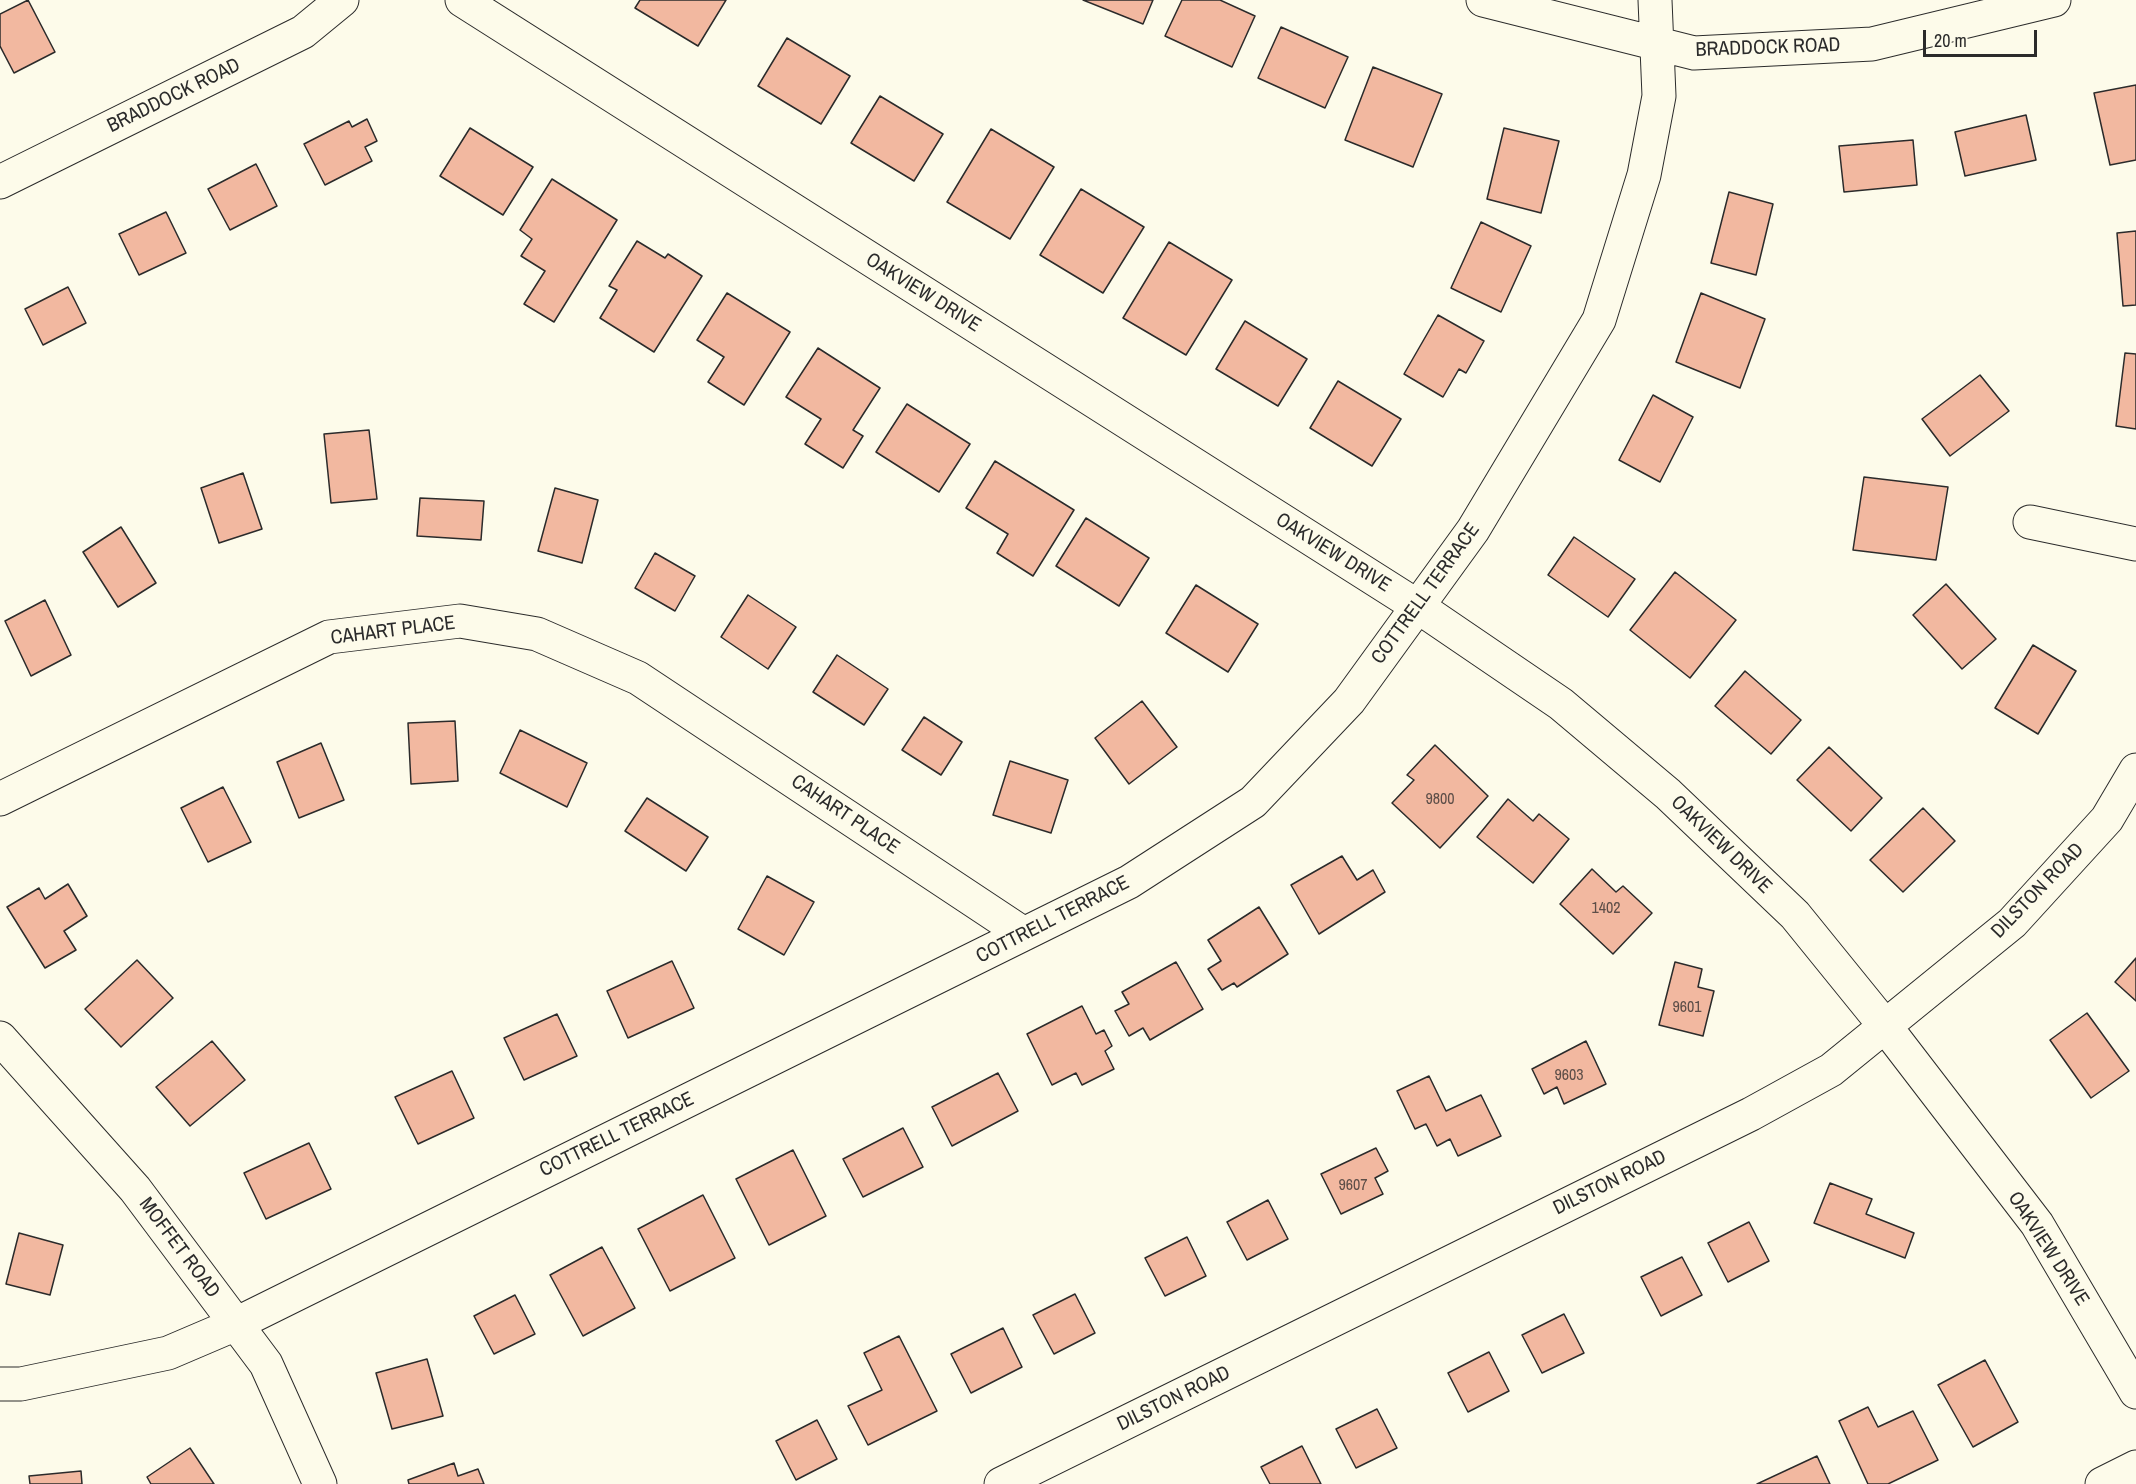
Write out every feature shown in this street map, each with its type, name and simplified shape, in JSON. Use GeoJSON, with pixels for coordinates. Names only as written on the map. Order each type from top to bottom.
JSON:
{"type":"FeatureCollection","features":[{"type":"Feature","properties":{"kind":"street","name":"BRADDOCK ROAD"},"geometry":{"type":"LineString","coordinates":[[0,182],[303,32],[342,0]]}},
{"type":"Feature","properties":{"kind":"street","name":"OAKVIEW DRIVE"},"geometry":{"type":"LineString","coordinates":[[462,0],[1417,606],[1561,704],[1668,794],[1795,915],[1885,1026],[2037,1224],[2136,1392]]}},
{"type":"Feature","properties":{"kind":"street","name":"BRADDOCK ROAD"},"geometry":{"type":"LineString","coordinates":[[1483,0],[1694,53],[1872,44],[2054,0]]}},
{"type":"Feature","properties":{"kind":"street","name":"COTTRELL TERRACE"},"geometry":{"type":"LineString","coordinates":[[0,1384],[21,1384],[168,1353],[236,1324],[1129,882],[1253,802],[1349,701],[1473,530],[1599,320],[1644,175],[1659,96],[1655,0]]}},
{"type":"Feature","properties":{"kind":"street"},"geometry":{"type":"LineString","coordinates":[[2030,522],[2136,544]]}},
{"type":"Feature","properties":{"kind":"street","name":"CAHART PLACE"},"geometry":{"type":"LineString","coordinates":[[0,799],[329,637],[460,621],[537,633],[638,678],[1024,934]]}},
{"type":"Feature","properties":{"kind":"street","name":"DILSTON ROAD"},"geometry":{"type":"LineString","coordinates":[[1001,1484],[1751,1114],[1831,1070],[2012,923],[2107,819],[2136,770]]}},
{"type":"Feature","properties":{"kind":"street","name":"MOFFET ROAD"},"geometry":{"type":"LineString","coordinates":[[0,1038],[135,1189],[266,1364],[320,1484]]}},
{"type":"Feature","properties":{"kind":"street"},"geometry":{"type":"LineString","coordinates":[[2102,1484],[2136,1467]]}},
{"type":"Feature","properties":{"kind":"building"},"geometry":{"type":"Polygon","coordinates":[[[28,0],[55,52],[14,73],[0,46],[0,14],[28,0]]]}},
{"type":"Feature","properties":{"kind":"building"},"geometry":{"type":"Polygon","coordinates":[[[640,0],[726,0],[698,46],[635,8],[640,0]]]}},
{"type":"Feature","properties":{"kind":"building"},"geometry":{"type":"Polygon","coordinates":[[[1083,0],[1153,0],[1143,24],[1083,0]]]}},
{"type":"Feature","properties":{"kind":"building"},"geometry":{"type":"Polygon","coordinates":[[[1182,0],[1220,0],[1255,16],[1232,67],[1165,36],[1182,0]]]}},
{"type":"Feature","properties":{"kind":"building"},"geometry":{"type":"Polygon","coordinates":[[[1281,27],[1348,57],[1325,108],[1258,78],[1281,27]]]}},
{"type":"Feature","properties":{"kind":"building"},"geometry":{"type":"Polygon","coordinates":[[[787,38],[850,76],[821,124],[758,86],[787,38]]]}},
{"type":"Feature","properties":{"kind":"building"},"geometry":{"type":"Polygon","coordinates":[[[1373,67],[1442,94],[1413,167],[1345,140],[1373,67]]]}},
{"type":"Feature","properties":{"kind":"building"},"geometry":{"type":"Polygon","coordinates":[[[2136,85],[2136,160],[2110,165],[2094,93],[2136,85]]]}},
{"type":"Feature","properties":{"kind":"building"},"geometry":{"type":"Polygon","coordinates":[[[880,96],[943,134],[914,181],[851,143],[880,96]]]}},
{"type":"Feature","properties":{"kind":"building"},"geometry":{"type":"Polygon","coordinates":[[[2026,115],[2036,160],[1965,176],[1955,132],[2026,115]]]}},
{"type":"Feature","properties":{"kind":"building"},"geometry":{"type":"Polygon","coordinates":[[[367,119],[377,141],[365,147],[372,161],[325,185],[304,144],[349,121],[352,127],[367,119]]]}},
{"type":"Feature","properties":{"kind":"building"},"geometry":{"type":"Polygon","coordinates":[[[470,128],[533,167],[503,215],[440,176],[470,128]]]}},
{"type":"Feature","properties":{"kind":"building"},"geometry":{"type":"Polygon","coordinates":[[[1504,128],[1559,141],[1541,213],[1487,199],[1504,128]]]}},
{"type":"Feature","properties":{"kind":"building"},"geometry":{"type":"Polygon","coordinates":[[[991,129],[1054,167],[1010,239],[947,202],[991,129]]]}},
{"type":"Feature","properties":{"kind":"building"},"geometry":{"type":"Polygon","coordinates":[[[1913,140],[1917,185],[1844,192],[1839,146],[1913,140]]]}},
{"type":"Feature","properties":{"kind":"building"},"geometry":{"type":"Polygon","coordinates":[[[256,164],[277,206],[230,230],[208,189],[256,164]]]}},
{"type":"Feature","properties":{"kind":"building"},"geometry":{"type":"Polygon","coordinates":[[[552,179],[617,220],[554,322],[524,304],[545,271],[521,256],[532,239],[520,230],[552,179]]]}},
{"type":"Feature","properties":{"kind":"building"},"geometry":{"type":"Polygon","coordinates":[[[1081,189],[1144,227],[1103,293],[1040,255],[1081,189]]]}},
{"type":"Feature","properties":{"kind":"building"},"geometry":{"type":"Polygon","coordinates":[[[1729,192],[1773,204],[1756,275],[1711,263],[1729,192]]]}},
{"type":"Feature","properties":{"kind":"building"},"geometry":{"type":"Polygon","coordinates":[[[166,212],[186,253],[139,275],[119,234],[166,212]]]}},
{"type":"Feature","properties":{"kind":"building"},"geometry":{"type":"Polygon","coordinates":[[[1481,222],[1531,246],[1501,312],[1451,288],[1481,222]]]}},
{"type":"Feature","properties":{"kind":"building"},"geometry":{"type":"Polygon","coordinates":[[[2136,231],[2136,305],[2123,306],[2117,233],[2136,231]]]}},
{"type":"Feature","properties":{"kind":"building"},"geometry":{"type":"Polygon","coordinates":[[[637,241],[665,258],[668,254],[702,276],[654,352],[600,318],[617,290],[609,286],[637,241]]]}},
{"type":"Feature","properties":{"kind":"building"},"geometry":{"type":"Polygon","coordinates":[[[1169,242],[1232,280],[1186,355],[1123,318],[1169,242]]]}},
{"type":"Feature","properties":{"kind":"building"},"geometry":{"type":"Polygon","coordinates":[[[68,287],[86,323],[43,345],[25,309],[68,287]]]}},
{"type":"Feature","properties":{"kind":"building"},"geometry":{"type":"Polygon","coordinates":[[[727,293],[790,332],[744,405],[708,382],[724,357],[697,340],[727,293]]]}},
{"type":"Feature","properties":{"kind":"building"},"geometry":{"type":"Polygon","coordinates":[[[1701,293],[1765,319],[1740,388],[1676,362],[1701,293]]]}},
{"type":"Feature","properties":{"kind":"building"},"geometry":{"type":"Polygon","coordinates":[[[1438,315],[1484,341],[1466,373],[1459,369],[1443,397],[1404,374],[1438,315]]]}},
{"type":"Feature","properties":{"kind":"building"},"geometry":{"type":"Polygon","coordinates":[[[1245,321],[1307,359],[1278,406],[1216,369],[1245,321]]]}},
{"type":"Feature","properties":{"kind":"building"},"geometry":{"type":"Polygon","coordinates":[[[818,348],[880,388],[853,430],[863,436],[843,468],[805,444],[821,419],[786,397],[818,348]]]}},
{"type":"Feature","properties":{"kind":"building"},"geometry":{"type":"Polygon","coordinates":[[[2125,353],[2136,354],[2136,429],[2116,426],[2125,353]]]}},
{"type":"Feature","properties":{"kind":"building"},"geometry":{"type":"Polygon","coordinates":[[[1980,375],[2009,411],[1950,456],[1922,419],[1980,375]]]}},
{"type":"Feature","properties":{"kind":"building"},"geometry":{"type":"Polygon","coordinates":[[[1338,381],[1401,419],[1372,466],[1310,428],[1338,381]]]}},
{"type":"Feature","properties":{"kind":"building"},"geometry":{"type":"Polygon","coordinates":[[[1653,395],[1693,417],[1660,482],[1619,460],[1653,395]]]}},
{"type":"Feature","properties":{"kind":"building"},"geometry":{"type":"Polygon","coordinates":[[[907,404],[970,444],[939,492],[876,452],[907,404]]]}},
{"type":"Feature","properties":{"kind":"building"},"geometry":{"type":"Polygon","coordinates":[[[369,430],[377,499],[331,503],[324,434],[369,430]]]}},
{"type":"Feature","properties":{"kind":"building"},"geometry":{"type":"Polygon","coordinates":[[[995,461],[1074,510],[1033,576],[997,553],[1008,534],[966,508],[995,461]]]}},
{"type":"Feature","properties":{"kind":"building"},"geometry":{"type":"Polygon","coordinates":[[[243,473],[262,529],[219,543],[201,488],[243,473]]]}},
{"type":"Feature","properties":{"kind":"building"},"geometry":{"type":"Polygon","coordinates":[[[1864,477],[1948,487],[1936,560],[1853,550],[1864,477]]]}},
{"type":"Feature","properties":{"kind":"building"},"geometry":{"type":"Polygon","coordinates":[[[555,488],[598,500],[582,563],[538,551],[555,488]]]}},
{"type":"Feature","properties":{"kind":"building"},"geometry":{"type":"Polygon","coordinates":[[[420,498],[484,501],[481,540],[417,536],[420,498]]]}},
{"type":"Feature","properties":{"kind":"building"},"geometry":{"type":"Polygon","coordinates":[[[1086,518],[1149,558],[1119,606],[1056,566],[1086,518]]]}},
{"type":"Feature","properties":{"kind":"building"},"geometry":{"type":"Polygon","coordinates":[[[121,527],[156,583],[118,607],[83,552],[121,527]]]}},
{"type":"Feature","properties":{"kind":"building"},"geometry":{"type":"Polygon","coordinates":[[[1574,537],[1635,579],[1608,617],[1548,575],[1574,537]]]}},
{"type":"Feature","properties":{"kind":"building"},"geometry":{"type":"Polygon","coordinates":[[[655,553],[695,576],[675,611],[635,588],[655,553]]]}},
{"type":"Feature","properties":{"kind":"building"},"geometry":{"type":"Polygon","coordinates":[[[1675,572],[1736,620],[1690,678],[1630,630],[1675,572]]]}},
{"type":"Feature","properties":{"kind":"building"},"geometry":{"type":"Polygon","coordinates":[[[1946,584],[1996,639],[1962,669],[1913,615],[1946,584]]]}},
{"type":"Feature","properties":{"kind":"building"},"geometry":{"type":"Polygon","coordinates":[[[1196,585],[1258,624],[1228,672],[1166,633],[1196,585]]]}},
{"type":"Feature","properties":{"kind":"building"},"geometry":{"type":"Polygon","coordinates":[[[748,595],[796,627],[768,669],[721,637],[748,595]]]}},
{"type":"Feature","properties":{"kind":"building"},"geometry":{"type":"Polygon","coordinates":[[[45,600],[71,655],[31,676],[5,621],[45,600]]]}},
{"type":"Feature","properties":{"kind":"building"},"geometry":{"type":"Polygon","coordinates":[[[2033,645],[2076,671],[2038,734],[1995,708],[2033,645]]]}},
{"type":"Feature","properties":{"kind":"building"},"geometry":{"type":"Polygon","coordinates":[[[837,655],[888,689],[864,725],[813,692],[837,655]]]}},
{"type":"Feature","properties":{"kind":"building"},"geometry":{"type":"Polygon","coordinates":[[[1745,671],[1801,720],[1771,754],[1715,706],[1745,671]]]}},
{"type":"Feature","properties":{"kind":"building"},"geometry":{"type":"Polygon","coordinates":[[[1142,701],[1177,747],[1129,784],[1095,738],[1142,701]]]}},
{"type":"Feature","properties":{"kind":"building"},"geometry":{"type":"Polygon","coordinates":[[[924,717],[962,742],[941,775],[902,750],[924,717]]]}},
{"type":"Feature","properties":{"kind":"building"},"geometry":{"type":"Polygon","coordinates":[[[455,721],[458,781],[411,784],[408,723],[455,721]]]}},
{"type":"Feature","properties":{"kind":"building"},"geometry":{"type":"Polygon","coordinates":[[[520,730],[587,763],[567,807],[500,773],[520,730]]]}},
{"type":"Feature","properties":{"kind":"building"},"geometry":{"type":"Polygon","coordinates":[[[321,743],[344,800],[299,818],[277,762],[321,743]]]}},
{"type":"Feature","properties":{"kind":"building"},"geometry":{"type":"Polygon","coordinates":[[[1435,745],[1488,796],[1440,848],[1392,803],[1414,780],[1407,775],[1435,745]]]}},
{"type":"Feature","properties":{"kind":"building"},"geometry":{"type":"Polygon","coordinates":[[[1829,747],[1882,798],[1851,831],[1797,780],[1829,747]]]}},
{"type":"Feature","properties":{"kind":"building"},"geometry":{"type":"Polygon","coordinates":[[[1010,761],[1068,780],[1051,833],[993,815],[1010,761]]]}},
{"type":"Feature","properties":{"kind":"building"},"geometry":{"type":"Polygon","coordinates":[[[223,787],[251,842],[208,862],[181,808],[223,787]]]}},
{"type":"Feature","properties":{"kind":"building"},"geometry":{"type":"Polygon","coordinates":[[[647,798],[708,837],[686,871],[625,831],[647,798]]]}},
{"type":"Feature","properties":{"kind":"building"},"geometry":{"type":"Polygon","coordinates":[[[1508,799],[1533,821],[1539,814],[1569,839],[1533,883],[1477,837],[1508,799]]]}},
{"type":"Feature","properties":{"kind":"building"},"geometry":{"type":"Polygon","coordinates":[[[1923,808],[1955,841],[1903,892],[1870,860],[1923,808]]]}},
{"type":"Feature","properties":{"kind":"building"},"geometry":{"type":"Polygon","coordinates":[[[1342,856],[1357,880],[1373,870],[1385,892],[1319,934],[1291,885],[1342,856]]]}},
{"type":"Feature","properties":{"kind":"building"},"geometry":{"type":"Polygon","coordinates":[[[1592,869],[1616,892],[1623,886],[1652,913],[1613,954],[1560,904],[1592,869]]]}},
{"type":"Feature","properties":{"kind":"building"},"geometry":{"type":"Polygon","coordinates":[[[767,876],[814,902],[784,955],[738,929],[767,876]]]}},
{"type":"Feature","properties":{"kind":"building"},"geometry":{"type":"Polygon","coordinates":[[[68,884],[87,916],[64,931],[76,950],[45,968],[7,907],[39,888],[45,899],[68,884]]]}},
{"type":"Feature","properties":{"kind":"building"},"geometry":{"type":"Polygon","coordinates":[[[1259,907],[1288,954],[1237,987],[1234,983],[1222,990],[1208,969],[1221,961],[1208,940],[1259,907]]]}},
{"type":"Feature","properties":{"kind":"building"},"geometry":{"type":"Polygon","coordinates":[[[2136,958],[2136,1001],[2115,982],[2136,958]]]}},
{"type":"Feature","properties":{"kind":"building"},"geometry":{"type":"Polygon","coordinates":[[[137,960],[173,998],[121,1047],[85,1009],[137,960]]]}},
{"type":"Feature","properties":{"kind":"building"},"geometry":{"type":"Polygon","coordinates":[[[672,961],[694,1008],[628,1038],[607,991],[672,961]]]}},
{"type":"Feature","properties":{"kind":"building"},"geometry":{"type":"Polygon","coordinates":[[[1176,962],[1203,1009],[1150,1040],[1143,1028],[1129,1036],[1115,1011],[1129,1004],[1122,992],[1176,962]]]}},
{"type":"Feature","properties":{"kind":"building"},"geometry":{"type":"Polygon","coordinates":[[[1675,962],[1702,969],[1698,987],[1714,991],[1703,1036],[1659,1025],[1675,962]]]}},
{"type":"Feature","properties":{"kind":"building"},"geometry":{"type":"Polygon","coordinates":[[[1082,1006],[1096,1034],[1104,1030],[1112,1046],[1105,1051],[1114,1069],[1082,1085],[1076,1073],[1052,1085],[1027,1034],[1082,1006]]]}},
{"type":"Feature","properties":{"kind":"building"},"geometry":{"type":"Polygon","coordinates":[[[2087,1013],[2129,1071],[2091,1098],[2050,1040],[2087,1013]]]}},
{"type":"Feature","properties":{"kind":"building"},"geometry":{"type":"Polygon","coordinates":[[[557,1014],[577,1056],[524,1080],[504,1038],[557,1014]]]}},
{"type":"Feature","properties":{"kind":"building"},"geometry":{"type":"Polygon","coordinates":[[[212,1041],[245,1080],[190,1126],[156,1087],[212,1041]]]}},
{"type":"Feature","properties":{"kind":"building"},"geometry":{"type":"Polygon","coordinates":[[[1586,1041],[1606,1084],[1564,1104],[1557,1087],[1544,1094],[1532,1069],[1586,1041]]]}},
{"type":"Feature","properties":{"kind":"building"},"geometry":{"type":"Polygon","coordinates":[[[452,1071],[474,1118],[418,1144],[395,1097],[452,1071]]]}},
{"type":"Feature","properties":{"kind":"building"},"geometry":{"type":"Polygon","coordinates":[[[998,1073],[1018,1111],[952,1146],[932,1107],[998,1073]]]}},
{"type":"Feature","properties":{"kind":"building"},"geometry":{"type":"Polygon","coordinates":[[[1429,1076],[1446,1111],[1481,1095],[1501,1136],[1458,1156],[1450,1139],[1437,1146],[1426,1124],[1415,1129],[1397,1091],[1429,1076]]]}},
{"type":"Feature","properties":{"kind":"building"},"geometry":{"type":"Polygon","coordinates":[[[903,1128],[923,1167],[863,1197],[843,1159],[903,1128]]]}},
{"type":"Feature","properties":{"kind":"building"},"geometry":{"type":"Polygon","coordinates":[[[309,1143],[331,1189],[266,1219],[244,1173],[309,1143]]]}},
{"type":"Feature","properties":{"kind":"building"},"geometry":{"type":"Polygon","coordinates":[[[1376,1148],[1388,1171],[1375,1178],[1383,1194],[1341,1214],[1321,1174],[1376,1148]]]}},
{"type":"Feature","properties":{"kind":"building"},"geometry":{"type":"Polygon","coordinates":[[[793,1150],[826,1216],[769,1245],[736,1179],[793,1150]]]}},
{"type":"Feature","properties":{"kind":"building"},"geometry":{"type":"Polygon","coordinates":[[[1830,1183],[1872,1199],[1866,1214],[1914,1233],[1905,1258],[1814,1223],[1830,1183]]]}},
{"type":"Feature","properties":{"kind":"building"},"geometry":{"type":"Polygon","coordinates":[[[703,1195],[735,1258],[670,1291],[638,1229],[703,1195]]]}},
{"type":"Feature","properties":{"kind":"building"},"geometry":{"type":"Polygon","coordinates":[[[1268,1200],[1288,1239],[1247,1260],[1227,1222],[1268,1200]]]}},
{"type":"Feature","properties":{"kind":"building"},"geometry":{"type":"Polygon","coordinates":[[[1749,1222],[1769,1261],[1728,1282],[1708,1243],[1749,1222]]]}},
{"type":"Feature","properties":{"kind":"building"},"geometry":{"type":"Polygon","coordinates":[[[19,1233],[63,1245],[50,1295],[6,1284],[19,1233]]]}},
{"type":"Feature","properties":{"kind":"building"},"geometry":{"type":"Polygon","coordinates":[[[1187,1237],[1206,1276],[1165,1296],[1145,1258],[1187,1237]]]}},
{"type":"Feature","properties":{"kind":"building"},"geometry":{"type":"Polygon","coordinates":[[[602,1247],[635,1308],[583,1336],[550,1275],[602,1247]]]}},
{"type":"Feature","properties":{"kind":"building"},"geometry":{"type":"Polygon","coordinates":[[[1682,1257],[1702,1295],[1661,1316],[1641,1277],[1682,1257]]]}},
{"type":"Feature","properties":{"kind":"building"},"geometry":{"type":"Polygon","coordinates":[[[1075,1294],[1095,1333],[1054,1354],[1033,1315],[1075,1294]]]}},
{"type":"Feature","properties":{"kind":"building"},"geometry":{"type":"Polygon","coordinates":[[[515,1295],[535,1334],[494,1354],[474,1316],[515,1295]]]}},
{"type":"Feature","properties":{"kind":"building"},"geometry":{"type":"Polygon","coordinates":[[[1564,1314],[1584,1353],[1542,1373],[1522,1335],[1564,1314]]]}},
{"type":"Feature","properties":{"kind":"building"},"geometry":{"type":"Polygon","coordinates":[[[1003,1328],[1022,1367],[971,1393],[951,1354],[1003,1328]]]}},
{"type":"Feature","properties":{"kind":"building"},"geometry":{"type":"Polygon","coordinates":[[[899,1336],[937,1411],[868,1445],[848,1406],[882,1390],[864,1353],[899,1336]]]}},
{"type":"Feature","properties":{"kind":"building"},"geometry":{"type":"Polygon","coordinates":[[[1489,1352],[1509,1391],[1468,1412],[1448,1373],[1489,1352]]]}},
{"type":"Feature","properties":{"kind":"building"},"geometry":{"type":"Polygon","coordinates":[[[427,1359],[443,1416],[392,1429],[376,1373],[427,1359]]]}},
{"type":"Feature","properties":{"kind":"building"},"geometry":{"type":"Polygon","coordinates":[[[1985,1360],[2018,1422],[1973,1447],[1938,1385],[1985,1360]]]}},
{"type":"Feature","properties":{"kind":"building"},"geometry":{"type":"Polygon","coordinates":[[[1868,1407],[1878,1427],[1913,1411],[1938,1460],[1888,1484],[1868,1484],[1839,1421],[1868,1407]]]}},
{"type":"Feature","properties":{"kind":"building"},"geometry":{"type":"Polygon","coordinates":[[[1377,1409],[1397,1448],[1356,1468],[1336,1429],[1377,1409]]]}},
{"type":"Feature","properties":{"kind":"building"},"geometry":{"type":"Polygon","coordinates":[[[817,1420],[837,1459],[796,1480],[776,1441],[817,1420]]]}},
{"type":"Feature","properties":{"kind":"building"},"geometry":{"type":"Polygon","coordinates":[[[1302,1446],[1321,1484],[1270,1484],[1261,1467],[1302,1446]]]}},
{"type":"Feature","properties":{"kind":"building"},"geometry":{"type":"Polygon","coordinates":[[[190,1448],[214,1484],[151,1484],[147,1477],[190,1448]]]}},
{"type":"Feature","properties":{"kind":"building"},"geometry":{"type":"Polygon","coordinates":[[[1817,1456],[1830,1484],[1757,1484],[1817,1456]]]}},
{"type":"Feature","properties":{"kind":"building"},"geometry":{"type":"Polygon","coordinates":[[[454,1463],[458,1476],[478,1469],[484,1484],[409,1484],[408,1480],[454,1463]]]}},
{"type":"Feature","properties":{"kind":"building"},"geometry":{"type":"Polygon","coordinates":[[[81,1471],[82,1484],[30,1484],[29,1476],[81,1471]]]}}]}
